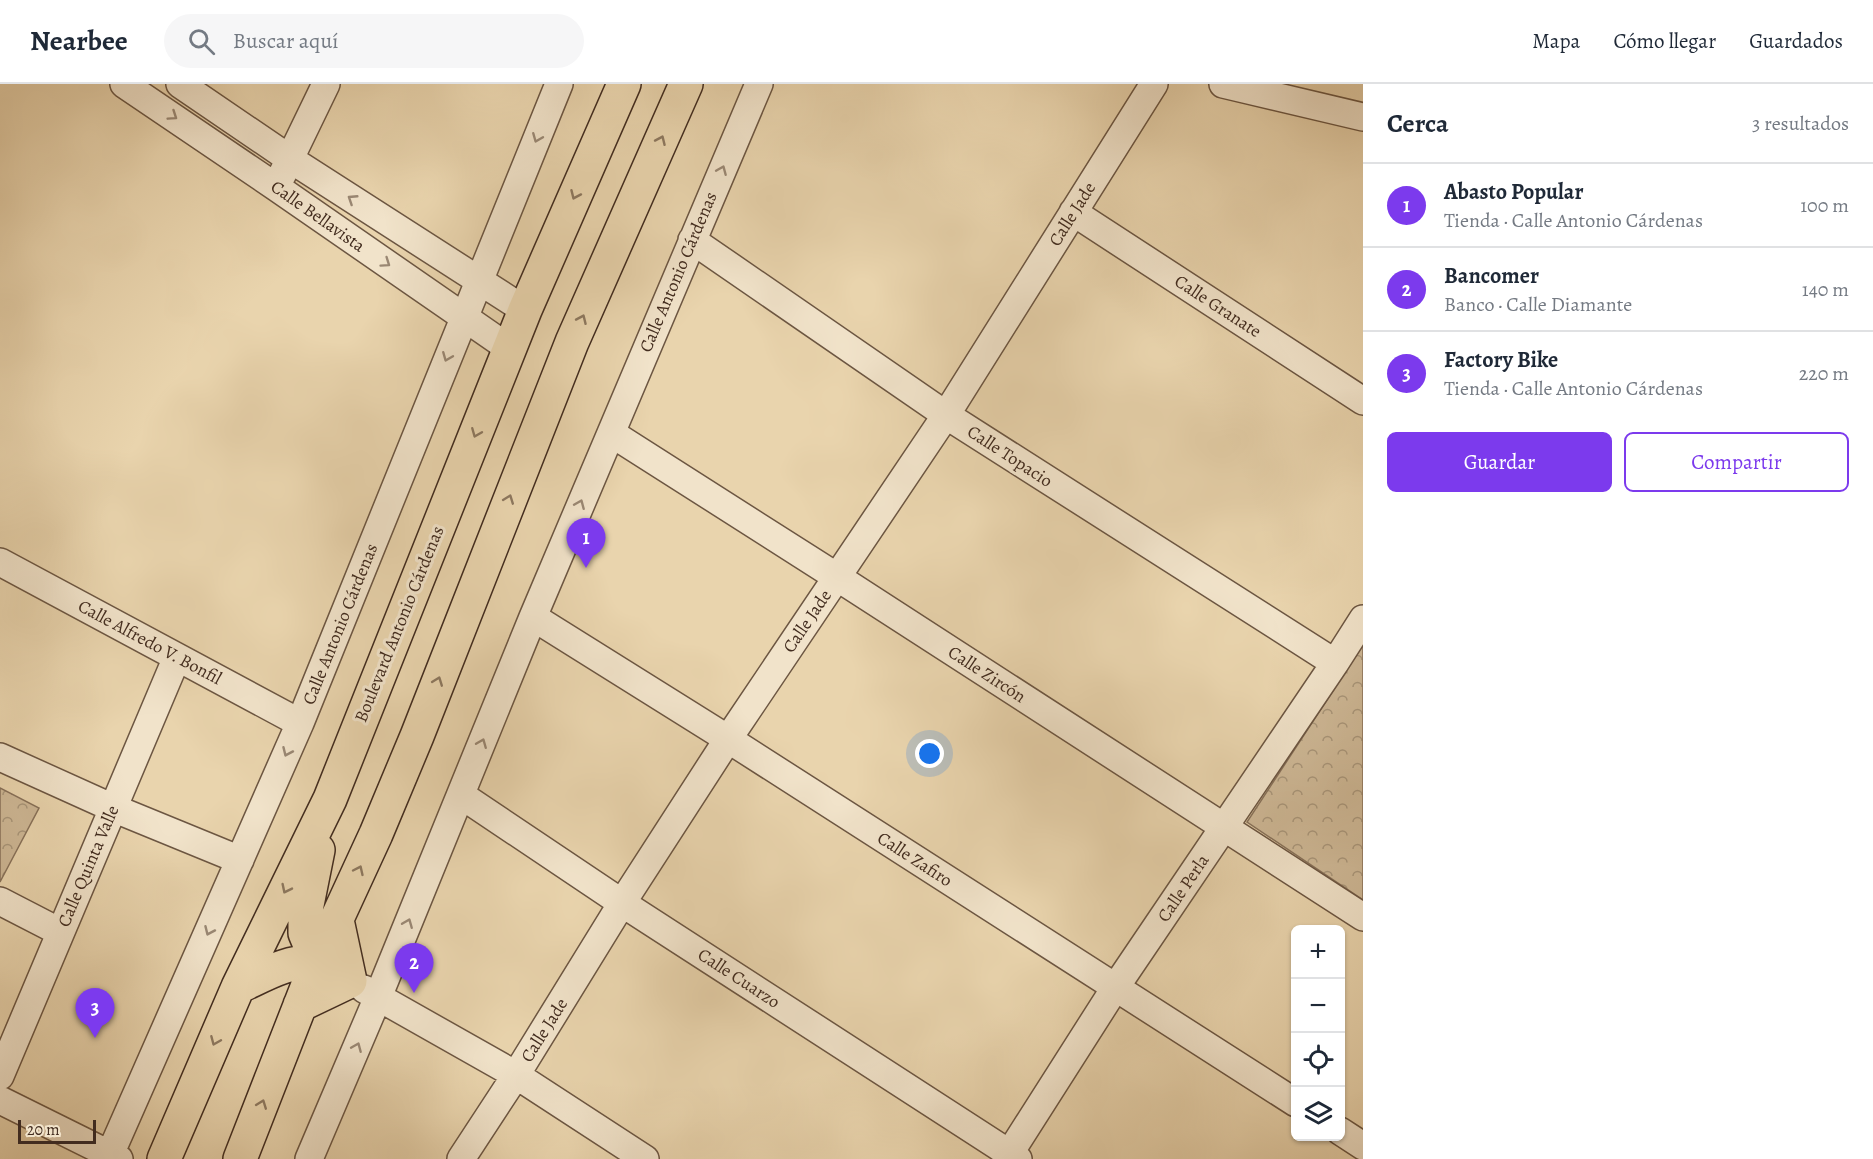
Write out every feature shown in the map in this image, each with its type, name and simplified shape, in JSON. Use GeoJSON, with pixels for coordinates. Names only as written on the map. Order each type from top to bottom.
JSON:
{"type":"FeatureCollection","features":[{"type":"Feature","properties":{"kind":"main road","name":"Boulevard Antonio Cárdenas"},"geometry":{"type":"LineString","coordinates":[[164,1159],[238,987],[330,799],[525,310],[624,84]]}},
{"type":"Feature","properties":{"kind":"main road"},"geometry":{"type":"LineString","coordinates":[[240,1159],[317,962],[376,834],[417,736],[572,342],[686,84]]}},
{"type":"Feature","properties":{"kind":"main road"},"geometry":{"type":"LineString","coordinates":[[317,962],[305,933],[305,915],[330,799]]}},
{"type":"Feature","properties":{"kind":"main road"},"geometry":{"type":"LineString","coordinates":[[300,1005],[364,989],[337,920]]}},
{"type":"Feature","properties":{"kind":"main road"},"geometry":{"type":"LineString","coordinates":[[238,987],[279,968],[299,962],[317,962]]}},
{"type":"Feature","properties":{"kind":"street","name":"Calle Bellavista"},"geometry":{"type":"LineString","coordinates":[[124,84],[510,349]]}},
{"type":"Feature","properties":{"kind":"street","name":"Calle Bellavista"},"geometry":{"type":"LineString","coordinates":[[180,84],[290,159],[525,310]]}},
{"type":"Feature","properties":{"kind":"street"},"geometry":{"type":"LineString","coordinates":[[276,187],[326,84]]}},
{"type":"Feature","properties":{"kind":"street","name":"Calle Antonio Cárdenas"},"geometry":{"type":"LineString","coordinates":[[112,1158],[300,723],[559,84]]}},
{"type":"Feature","properties":{"kind":"street","name":"Calle Antonio Cárdenas"},"geometry":{"type":"LineString","coordinates":[[309,1159],[364,989],[460,795],[759,84]]}},
{"type":"Feature","properties":{"kind":"street","name":"Calle Jade"},"geometry":{"type":"LineString","coordinates":[[461,1159],[728,739],[946,415],[1154,84]]}},
{"type":"Feature","properties":{"kind":"street"},"geometry":{"type":"LineString","coordinates":[[1223,84],[1363,117]]}},
{"type":"Feature","properties":{"kind":"street","name":"Calle Granate"},"geometry":{"type":"LineString","coordinates":[[1073,212],[1363,401]]}},
{"type":"Feature","properties":{"kind":"street","name":"Calle Topacio"},"geometry":{"type":"LineString","coordinates":[[692,240],[946,415],[1335,663]]}},
{"type":"Feature","properties":{"kind":"street","name":"Calle Zircón"},"geometry":{"type":"LineString","coordinates":[[611,433],[1363,917]]}},
{"type":"Feature","properties":{"kind":"street","name":"Calle Alfredo V. Bonfil"},"geometry":{"type":"LineString","coordinates":[[0,562],[300,723]]}},
{"type":"Feature","properties":{"kind":"street","name":"Calle Zafiro"},"geometry":{"type":"LineString","coordinates":[[533,618],[728,739],[1291,1100]]}},
{"type":"Feature","properties":{"kind":"street","name":"Calle Perla"},"geometry":{"type":"LineString","coordinates":[[1011,1157],[1115,988],[1363,619]]}},
{"type":"Feature","properties":{"kind":"street","name":"Calle Quinta Valle"},"geometry":{"type":"LineString","coordinates":[[0,1076],[177,657]]}},
{"type":"Feature","properties":{"kind":"street"},"geometry":{"type":"LineString","coordinates":[[0,758],[113,808],[240,860]]}},
{"type":"Feature","properties":{"kind":"street","name":"Calle Cuarzo"},"geometry":{"type":"LineString","coordinates":[[460,795],[1011,1157]]}},
{"type":"Feature","properties":{"kind":"street"},"geometry":{"type":"LineString","coordinates":[[0,902],[60,932]]}},
{"type":"Feature","properties":{"kind":"street"},"geometry":{"type":"LineString","coordinates":[[317,962],[516,1075],[645,1159]]}},
{"type":"Feature","properties":{"kind":"street"},"geometry":{"type":"LineString","coordinates":[[0,1100],[112,1158]]}},
{"type":"Feature","properties":{"kind":"street"},"geometry":{"type":"LineString","coordinates":[[1345,1134],[1363,1146]]}},
{"type":"Feature","properties":{"kind":"green space"},"geometry":{"type":"Polygon","coordinates":[[[1363,645],[1363,900],[1247,822],[1363,645]]]}},
{"type":"Feature","properties":{"kind":"green space"},"geometry":{"type":"Polygon","coordinates":[[[0,788],[39,808],[0,882],[0,788]]]}},
{"type":"Feature","properties":{"kind":"place","name":"Abasto Popular"},"geometry":{"type":"Point","coordinates":[586,568]}},
{"type":"Feature","properties":{"kind":"place","name":"Bancomer"},"geometry":{"type":"Point","coordinates":[414,993]}},
{"type":"Feature","properties":{"kind":"place","name":"Factory Bike"},"geometry":{"type":"Point","coordinates":[95,1038]}}]}
